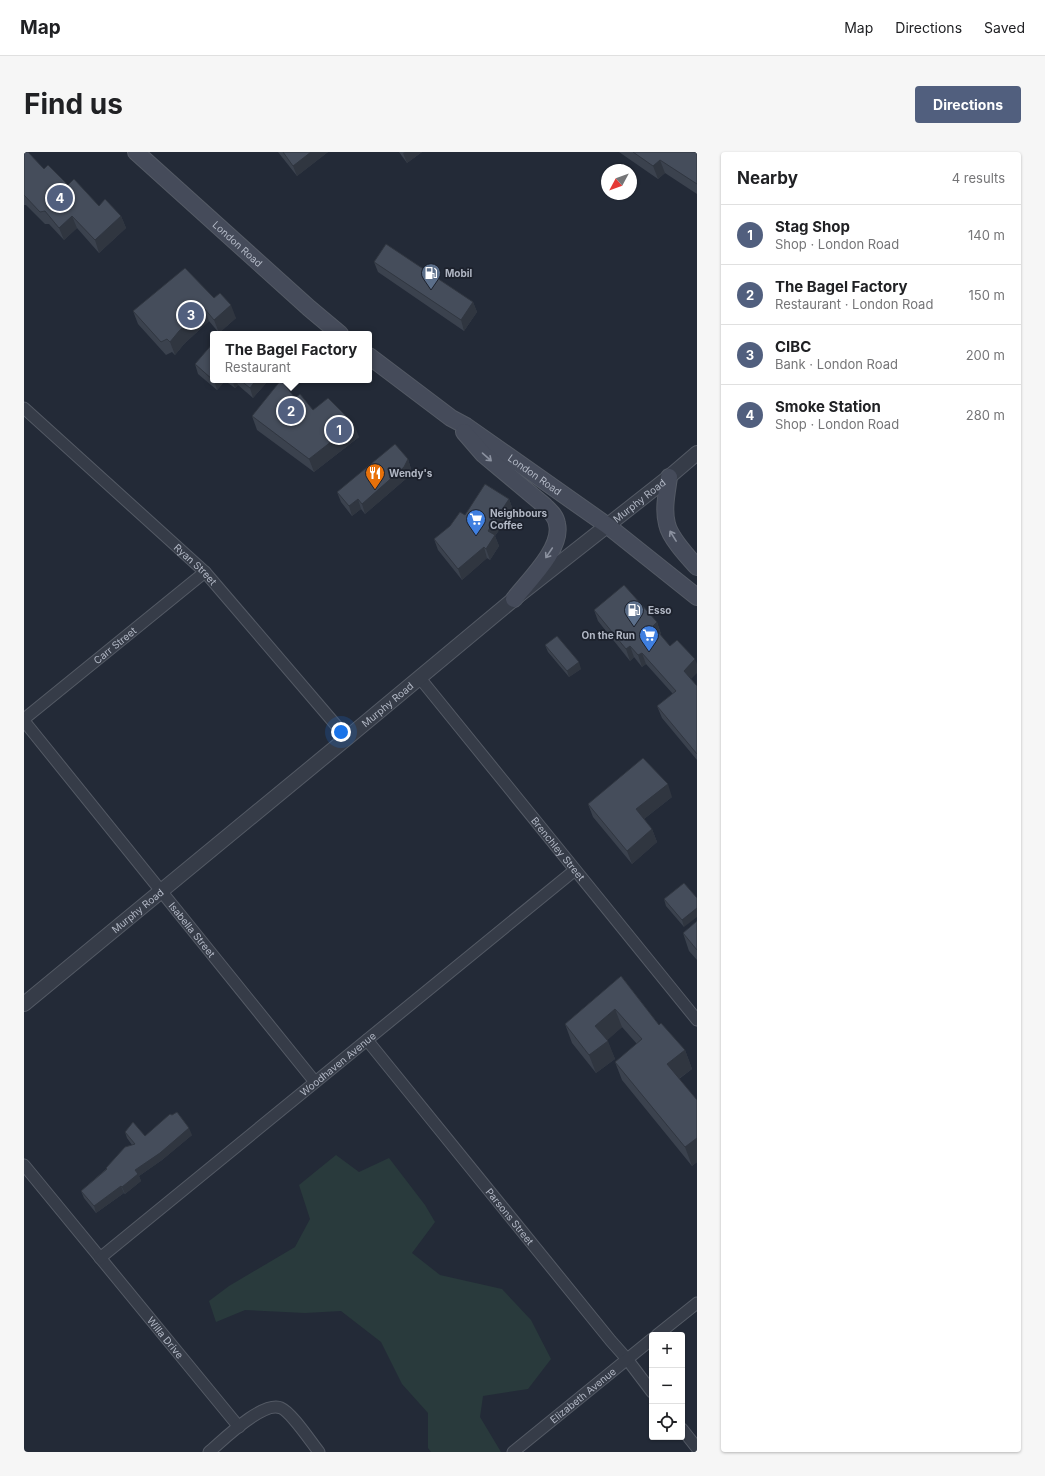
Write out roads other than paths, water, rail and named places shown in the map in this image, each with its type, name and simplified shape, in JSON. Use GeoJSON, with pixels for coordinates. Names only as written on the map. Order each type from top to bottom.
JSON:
{"type":"FeatureCollection","features":[{"type":"Feature","properties":{"kind":"main road","name":"London Road"},"geometry":{"type":"LineString","coordinates":[[136,152],[336,331]]}},
{"type":"Feature","properties":{"kind":"main road","name":"London Road"},"geometry":{"type":"LineString","coordinates":[[372,358],[451,418],[466,426],[608,526],[697,597]]}},
{"type":"Feature","properties":{"kind":"main road"},"geometry":{"type":"LineString","coordinates":[[451,418],[483,454],[546,506],[556,520],[558,532],[554,547],[514,599]]}},
{"type":"Feature","properties":{"kind":"main road"},"geometry":{"type":"LineString","coordinates":[[670,477],[666,499],[665,516],[667,525],[675,540],[697,566]]}},
{"type":"Feature","properties":{"kind":"street","name":"Ryan Street"},"geometry":{"type":"LineString","coordinates":[[24,408],[205,572],[347,738]]}},
{"type":"Feature","properties":{"kind":"street","name":"Murphy Road"},"geometry":{"type":"LineString","coordinates":[[24,1004],[514,599],[670,477],[697,453]]}},
{"type":"Feature","properties":{"kind":"street","name":"Carr Street"},"geometry":{"type":"LineString","coordinates":[[24,720],[205,572]]}},
{"type":"Feature","properties":{"kind":"street","name":"Brenchley Street"},"geometry":{"type":"LineString","coordinates":[[420,677],[697,1020]]}},
{"type":"Feature","properties":{"kind":"street","name":"Isabella Street"},"geometry":{"type":"LineString","coordinates":[[24,720],[315,1082]]}},
{"type":"Feature","properties":{"kind":"street","name":"Woodhaven Avenue"},"geometry":{"type":"LineString","coordinates":[[100,1258],[575,870]]}},
{"type":"Feature","properties":{"kind":"street","name":"Parsons Street"},"geometry":{"type":"LineString","coordinates":[[367,1040],[628,1360],[649,1388]]}},
{"type":"Feature","properties":{"kind":"street","name":"Willa Drive"},"geometry":{"type":"LineString","coordinates":[[24,1165],[239,1427]]}},
{"type":"Feature","properties":{"kind":"street"},"geometry":{"type":"LineString","coordinates":[[661,1332],[697,1303]]}},
{"type":"Feature","properties":{"kind":"street","name":"Elizabeth Avenue"},"geometry":{"type":"LineString","coordinates":[[514,1452],[649,1342]]}},
{"type":"Feature","properties":{"kind":"street"},"geometry":{"type":"LineString","coordinates":[[209,1452],[254,1414],[273,1406],[281,1408],[288,1414],[319,1452]]}},
{"type":"Feature","properties":{"kind":"street"},"geometry":{"type":"LineString","coordinates":[[685,1433],[697,1448]]}},
{"type":"Feature","properties":{"kind":"place","name":"Smoke Station"},"geometry":{"type":"Point","coordinates":[60,198]}},
{"type":"Feature","properties":{"kind":"place","name":"Mobil"},"geometry":{"type":"Point","coordinates":[431,290]}},
{"type":"Feature","properties":{"kind":"place","name":"CIBC"},"geometry":{"type":"Point","coordinates":[191,315]}},
{"type":"Feature","properties":{"kind":"place","name":"The Bagel Factory"},"geometry":{"type":"Point","coordinates":[291,411]}},
{"type":"Feature","properties":{"kind":"place","name":"Stag Shop"},"geometry":{"type":"Point","coordinates":[339,430]}},
{"type":"Feature","properties":{"kind":"place","name":"Wendy's"},"geometry":{"type":"Point","coordinates":[375,490]}},
{"type":"Feature","properties":{"kind":"place","name":"Neighbours Coffee"},"geometry":{"type":"Point","coordinates":[476,536]}},
{"type":"Feature","properties":{"kind":"place","name":"Esso"},"geometry":{"type":"Point","coordinates":[634,627]}},
{"type":"Feature","properties":{"kind":"place","name":"On the Run"},"geometry":{"type":"Point","coordinates":[649,652]}}]}
